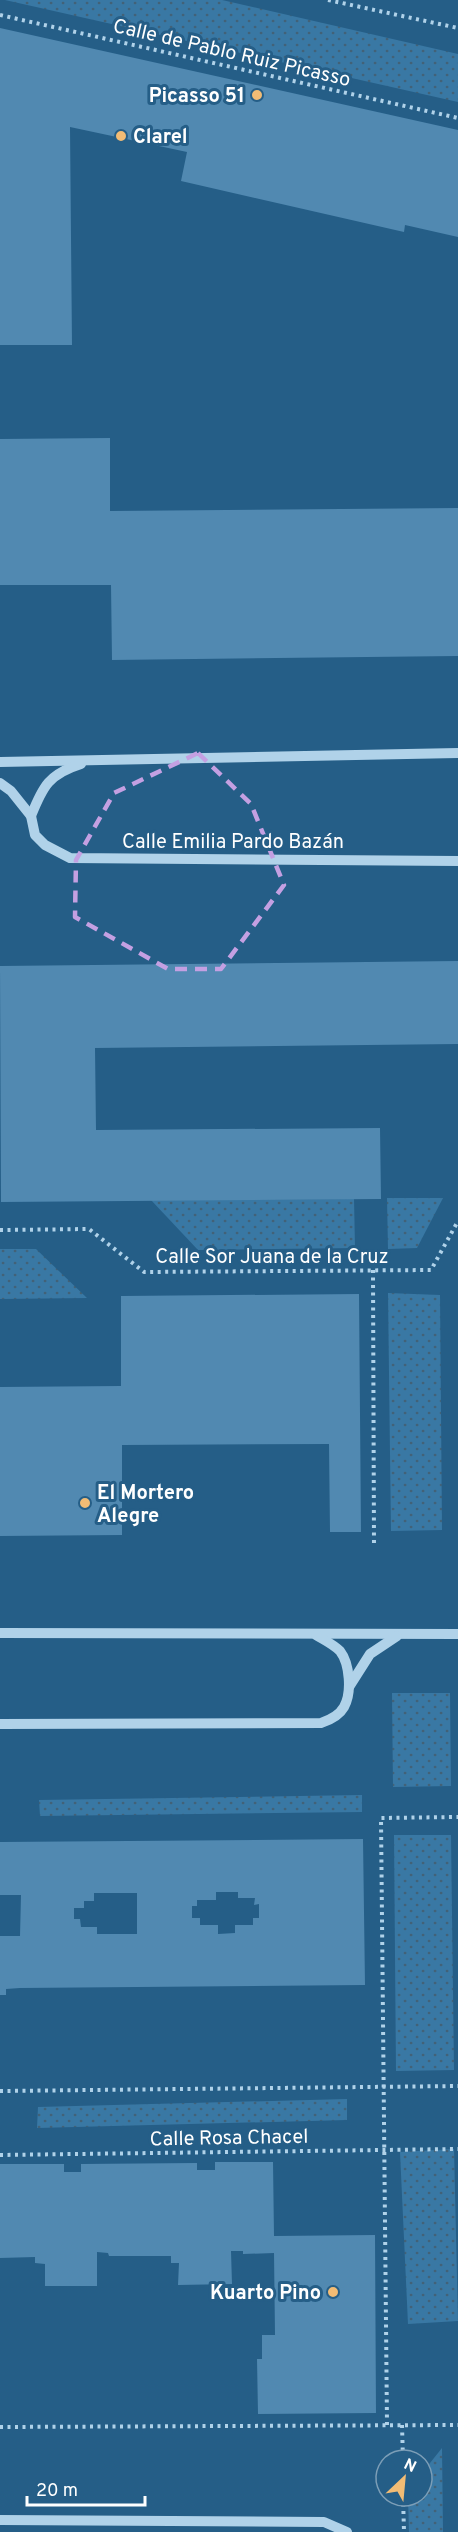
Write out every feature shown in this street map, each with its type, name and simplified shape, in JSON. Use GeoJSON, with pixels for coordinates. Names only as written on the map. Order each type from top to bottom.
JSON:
{"type":"FeatureCollection","features":[{"type":"Feature","properties":{"kind":"street"},"geometry":{"type":"LineString","coordinates":[[0,762],[458,753]]}},
{"type":"Feature","properties":{"kind":"street"},"geometry":{"type":"LineString","coordinates":[[31,816],[40,792],[53,776],[92,760]]}},
{"type":"Feature","properties":{"kind":"street","name":"Calle Emilia Pardo Bazán"},"geometry":{"type":"LineString","coordinates":[[0,783],[11,792],[31,816],[35,835],[45,845],[70,858],[458,861]]}},
{"type":"Feature","properties":{"kind":"street"},"geometry":{"type":"LineString","coordinates":[[0,1633],[458,1634]]}},
{"type":"Feature","properties":{"kind":"street"},"geometry":{"type":"LineString","coordinates":[[0,1724],[321,1723],[335,1718],[345,1706],[349,1687],[342,1653],[314,1634]]}},
{"type":"Feature","properties":{"kind":"street"},"geometry":{"type":"LineString","coordinates":[[349,1687],[370,1654],[399,1635]]}},
{"type":"Feature","properties":{"kind":"street"},"geometry":{"type":"LineString","coordinates":[[0,2520],[324,2522],[347,2532]]}},
{"type":"Feature","properties":{"kind":"path"},"geometry":{"type":"LineString","coordinates":[[328,0],[458,28]]}},
{"type":"Feature","properties":{"kind":"path","name":"Calle de Pablo Ruiz Picasso"},"geometry":{"type":"LineString","coordinates":[[0,15],[458,118]]}},
{"type":"Feature","properties":{"kind":"path","name":"Calle Sor Juana de la Cruz"},"geometry":{"type":"LineString","coordinates":[[0,1230],[89,1229],[144,1272],[431,1270],[458,1221]]}},
{"type":"Feature","properties":{"kind":"path"},"geometry":{"type":"LineString","coordinates":[[372,1270],[374,1546]]}},
{"type":"Feature","properties":{"kind":"path"},"geometry":{"type":"LineString","coordinates":[[387,2425],[381,1818],[458,1817]]}},
{"type":"Feature","properties":{"kind":"path"},"geometry":{"type":"LineString","coordinates":[[0,2091],[458,2086]]}},
{"type":"Feature","properties":{"kind":"path","name":"Calle Rosa Chacel"},"geometry":{"type":"LineString","coordinates":[[0,2156],[458,2149]]}},
{"type":"Feature","properties":{"kind":"path"},"geometry":{"type":"LineString","coordinates":[[402,2425],[403,2448]]}},
{"type":"Feature","properties":{"kind":"path"},"geometry":{"type":"LineString","coordinates":[[0,2427],[458,2425]]}},
{"type":"Feature","properties":{"kind":"path"},"geometry":{"type":"LineString","coordinates":[[404,2508],[404,2532]]}},
{"type":"Feature","properties":{"kind":"highlighted area"},"geometry":{"type":"Polygon","coordinates":[[[198,753],[251,804],[284,885],[221,969],[168,969],[75,917],[76,860],[114,793],[198,753]]]}},
{"type":"Feature","properties":{"kind":"shaded area"},"geometry":{"type":"Polygon","coordinates":[[[5,0],[222,0],[458,54],[458,102],[5,0]]]}},
{"type":"Feature","properties":{"kind":"shaded area"},"geometry":{"type":"Polygon","coordinates":[[[387,1198],[443,1198],[417,1248],[388,1249],[387,1198]]]}},
{"type":"Feature","properties":{"kind":"shaded area"},"geometry":{"type":"Polygon","coordinates":[[[354,1199],[355,1248],[198,1250],[151,1200],[354,1199]]]}},
{"type":"Feature","properties":{"kind":"shaded area"},"geometry":{"type":"Polygon","coordinates":[[[0,1249],[36,1249],[87,1298],[0,1299],[0,1249]]]}},
{"type":"Feature","properties":{"kind":"shaded area"},"geometry":{"type":"Polygon","coordinates":[[[388,1293],[440,1295],[442,1530],[391,1531],[388,1293]]]}},
{"type":"Feature","properties":{"kind":"shaded area"},"geometry":{"type":"Polygon","coordinates":[[[392,1693],[450,1693],[451,1786],[393,1787],[392,1693]]]}},
{"type":"Feature","properties":{"kind":"shaded area"},"geometry":{"type":"Polygon","coordinates":[[[362,1795],[362,1812],[40,1816],[39,1800],[362,1795]]]}},
{"type":"Feature","properties":{"kind":"shaded area"},"geometry":{"type":"Polygon","coordinates":[[[394,1835],[451,1835],[454,2070],[396,2071],[394,1835]]]}},
{"type":"Feature","properties":{"kind":"shaded area"},"geometry":{"type":"Polygon","coordinates":[[[347,2099],[347,2120],[37,2128],[38,2107],[347,2099]]]}},
{"type":"Feature","properties":{"kind":"shaded area"},"geometry":{"type":"Polygon","coordinates":[[[454,2149],[458,2321],[408,2324],[400,2152],[454,2149]]]}},
{"type":"Feature","properties":{"kind":"shaded area"},"geometry":{"type":"Polygon","coordinates":[[[442,2448],[443,2532],[409,2532],[408,2508],[434,2508],[434,2458],[442,2448]]]}},
{"type":"Feature","properties":{"kind":"building"},"geometry":{"type":"Polygon","coordinates":[[[0,28],[458,130],[458,237],[405,225],[404,232],[181,181],[187,152],[70,127],[72,345],[0,345],[0,28]]]}},
{"type":"Feature","properties":{"kind":"building"},"geometry":{"type":"Polygon","coordinates":[[[110,438],[110,511],[458,508],[458,656],[112,660],[111,585],[0,585],[0,439],[110,438]]]}},
{"type":"Feature","properties":{"kind":"building"},"geometry":{"type":"Polygon","coordinates":[[[458,961],[458,1044],[95,1048],[96,1130],[380,1128],[381,1199],[1,1202],[0,966],[458,961]]]}},
{"type":"Feature","properties":{"kind":"building"},"geometry":{"type":"Polygon","coordinates":[[[359,1294],[361,1532],[330,1532],[329,1444],[122,1445],[122,1535],[0,1536],[0,1387],[121,1386],[121,1296],[359,1294]]]}},
{"type":"Feature","properties":{"kind":"building"},"geometry":{"type":"Polygon","coordinates":[[[363,1839],[365,1985],[20,1988],[6,1989],[6,1995],[0,1995],[0,1936],[20,1936],[21,1895],[0,1895],[0,1842],[363,1839]],[[216,1892],[216,1900],[197,1900],[197,1906],[192,1906],[192,1918],[200,1918],[200,1925],[218,1925],[218,1934],[235,1933],[235,1925],[253,1925],[253,1918],[259,1918],[259,1904],[254,1905],[255,1898],[238,1898],[238,1892],[216,1892]],[[94,1893],[94,1901],[84,1901],[84,1908],[74,1908],[74,1919],[80,1919],[81,1927],[97,1927],[97,1934],[137,1934],[137,1893],[94,1893]]]}},
{"type":"Feature","properties":{"kind":"building"},"geometry":{"type":"Polygon","coordinates":[[[215,2162],[273,2162],[274,2236],[375,2235],[376,2413],[258,2414],[257,2359],[262,2359],[262,2335],[275,2335],[274,2253],[243,2254],[243,2251],[231,2251],[232,2284],[178,2285],[179,2263],[171,2263],[171,2256],[109,2256],[108,2253],[97,2252],[97,2286],[45,2286],[45,2264],[35,2263],[35,2257],[0,2258],[0,2164],[64,2164],[64,2172],[81,2172],[81,2164],[197,2163],[197,2170],[215,2170],[215,2162]]]}},
{"type":"Feature","properties":{"kind":"place","name":"Picasso 51"},"geometry":{"type":"Point","coordinates":[257,95]}},
{"type":"Feature","properties":{"kind":"place","name":"Clarel"},"geometry":{"type":"Point","coordinates":[121,136]}},
{"type":"Feature","properties":{"kind":"place","name":"El Mortero Alegre"},"geometry":{"type":"Point","coordinates":[85,1503]}},
{"type":"Feature","properties":{"kind":"place","name":"Kuarto Pino"},"geometry":{"type":"Point","coordinates":[333,2292]}}]}
